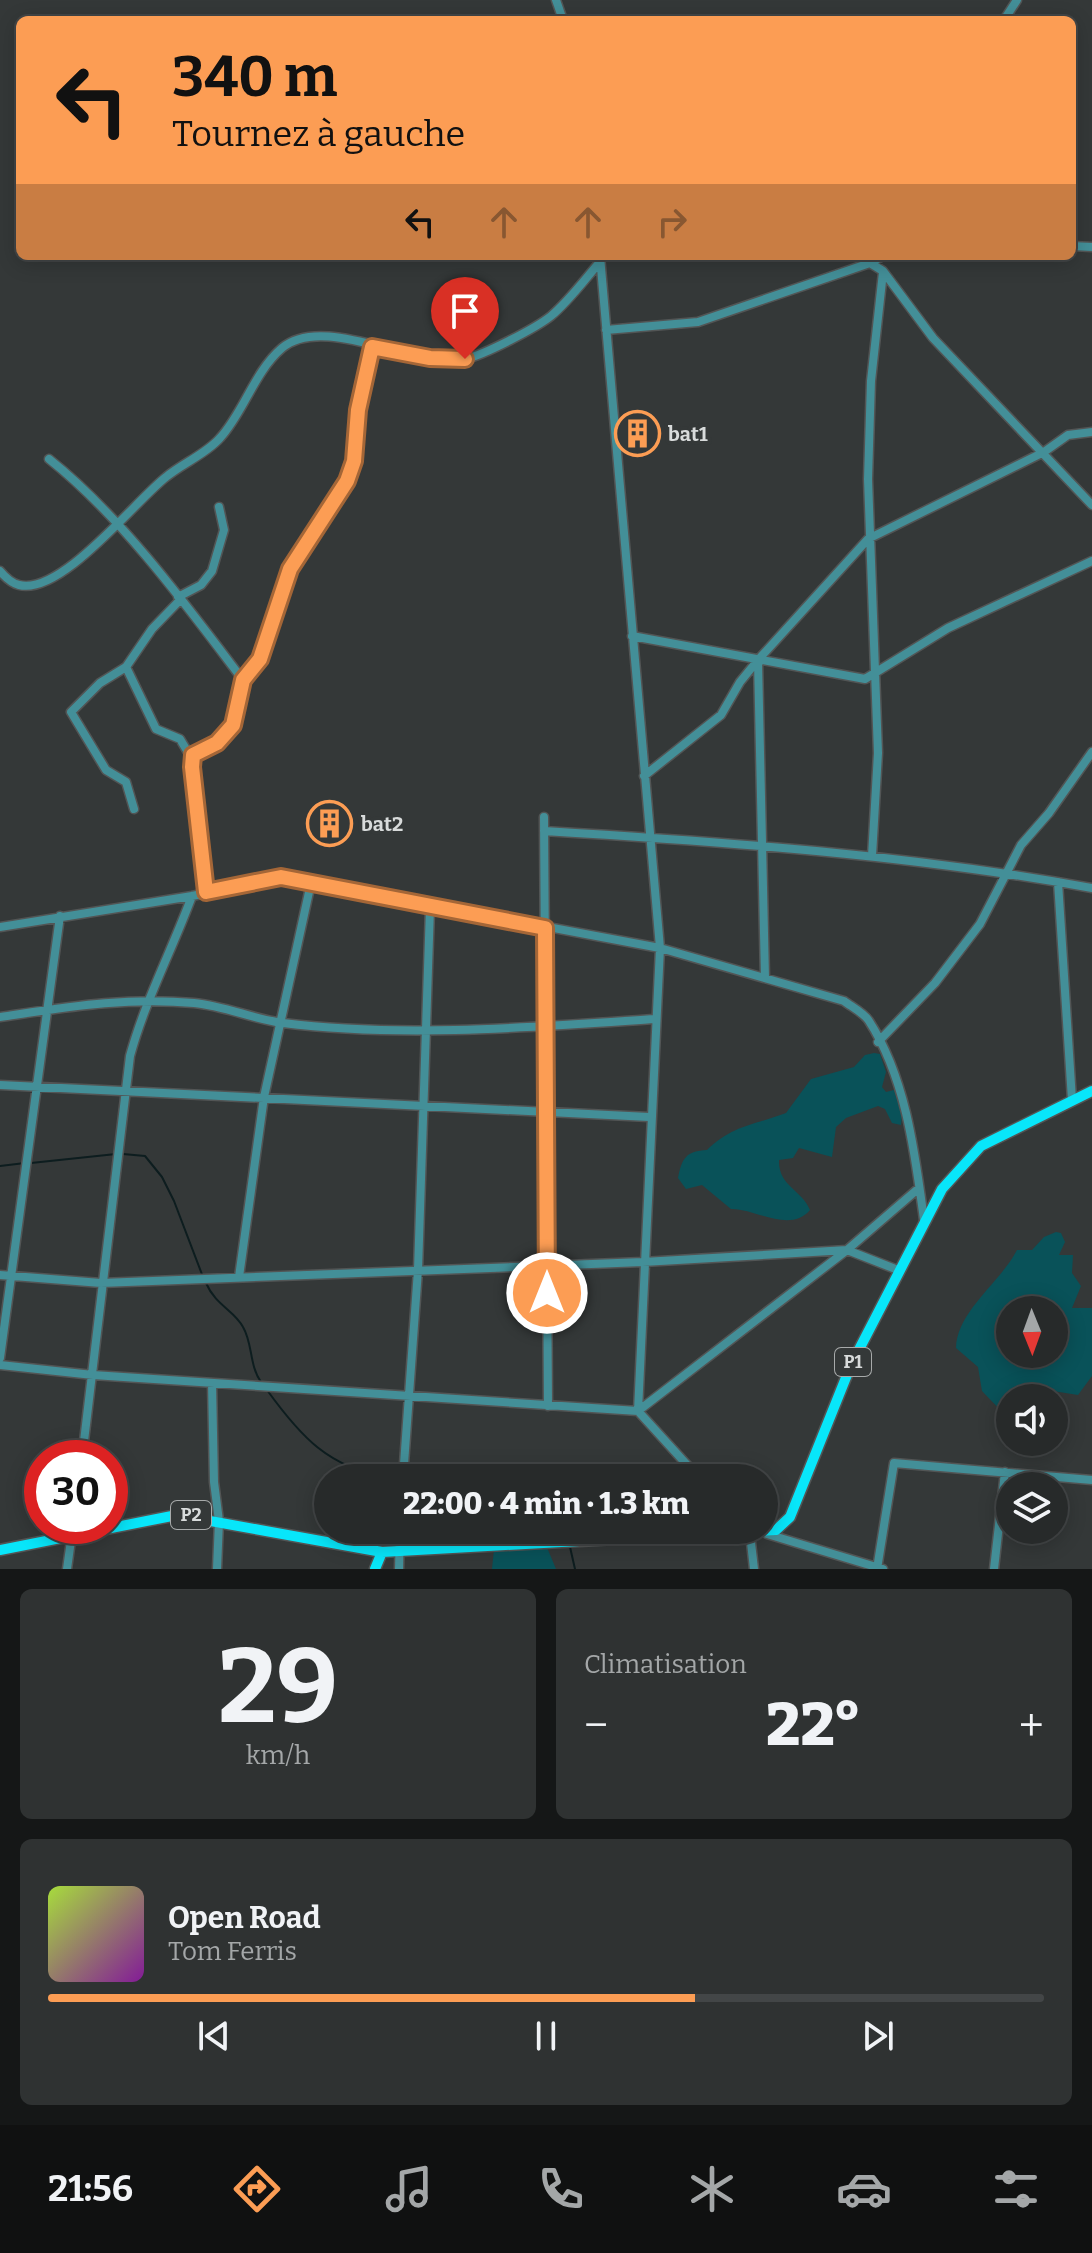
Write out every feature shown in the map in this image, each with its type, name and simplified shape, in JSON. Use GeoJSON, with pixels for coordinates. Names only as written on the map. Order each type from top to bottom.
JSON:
{"type":"FeatureCollection","features":[{"type":"Feature","properties":{"kind":"main road","name":"P1"},"geometry":{"type":"LineString","coordinates":[[778,1526],[790,1517],[851,1365],[942,1189],[981,1146],[1092,1091]]}},
{"type":"Feature","properties":{"kind":"main road","name":"P2"},"geometry":{"type":"LineString","coordinates":[[128,1521],[190,1515],[382,1552]]}},
{"type":"Feature","properties":{"kind":"main road","name":"P2"},"geometry":{"type":"LineString","coordinates":[[0,1550],[24,1543]]}},
{"type":"Feature","properties":{"kind":"main road"},"geometry":{"type":"LineString","coordinates":[[375,1569],[382,1552],[504,1544]]}},
{"type":"Feature","properties":{"kind":"street"},"geometry":{"type":"LineString","coordinates":[[0,571],[12,583],[27,586],[69,569],[165,477],[220,438],[253,386],[284,346],[299,339],[346,338],[372,347],[430,358],[465,359],[551,316],[599,260]]}},
{"type":"Feature","properties":{"kind":"street"},"geometry":{"type":"LineString","coordinates":[[600,260],[660,948],[649,1117],[638,1411],[686,1464]]}},
{"type":"Feature","properties":{"kind":"street"},"geometry":{"type":"LineString","coordinates":[[606,330],[698,322],[876,260]]}},
{"type":"Feature","properties":{"kind":"street"},"geometry":{"type":"LineString","coordinates":[[870,263],[883,271],[933,338],[1092,505]]}},
{"type":"Feature","properties":{"kind":"street"},"geometry":{"type":"LineString","coordinates":[[872,856],[878,753],[876,621],[868,539],[871,381],[883,271]]}},
{"type":"Feature","properties":{"kind":"street"},"geometry":{"type":"LineString","coordinates":[[192,759],[217,743],[233,725],[243,680],[260,659],[295,559],[337,496],[351,468],[358,410],[372,347]]}},
{"type":"Feature","properties":{"kind":"street"},"geometry":{"type":"LineString","coordinates":[[644,776],[721,715],[740,682],[758,660],[868,539],[1044,452],[1068,435],[1092,432]]}},
{"type":"Feature","properties":{"kind":"street"},"geometry":{"type":"LineString","coordinates":[[49,459],[76,481],[116,525],[179,598],[243,680]]}},
{"type":"Feature","properties":{"kind":"street"},"geometry":{"type":"LineString","coordinates":[[134,809],[126,782],[103,765],[71,712],[100,683],[126,667],[152,629],[179,598],[201,585],[212,571],[224,530],[219,507]]}},
{"type":"Feature","properties":{"kind":"street"},"geometry":{"type":"LineString","coordinates":[[632,636],[865,679],[875,670],[948,628],[1092,561]]}},
{"type":"Feature","properties":{"kind":"street"},"geometry":{"type":"LineString","coordinates":[[758,660],[765,978]]}},
{"type":"Feature","properties":{"kind":"street"},"geometry":{"type":"LineString","coordinates":[[126,667],[156,729],[180,739],[192,759],[206,892]]}},
{"type":"Feature","properties":{"kind":"street"},"geometry":{"type":"LineString","coordinates":[[878,1042],[958,955],[996,900],[1004,872],[1092,752]]}},
{"type":"Feature","properties":{"kind":"street"},"geometry":{"type":"LineString","coordinates":[[544,817],[548,1406]]}},
{"type":"Feature","properties":{"kind":"street"},"geometry":{"type":"LineString","coordinates":[[544,831],[762,844],[1004,872],[1092,888]]}},
{"type":"Feature","properties":{"kind":"street"},"geometry":{"type":"LineString","coordinates":[[0,927],[192,896],[273,877],[660,948],[844,1001],[868,1019],[897,1083],[924,1220]]}},
{"type":"Feature","properties":{"kind":"street"},"geometry":{"type":"LineString","coordinates":[[1058,882],[1072,1100]]}},
{"type":"Feature","properties":{"kind":"street"},"geometry":{"type":"LineString","coordinates":[[239,1277],[264,1097],[311,883]]}},
{"type":"Feature","properties":{"kind":"street"},"geometry":{"type":"LineString","coordinates":[[84,1440],[130,1056],[148,1001],[171,954],[192,896]]}},
{"type":"Feature","properties":{"kind":"street"},"geometry":{"type":"LineString","coordinates":[[404,1464],[418,1270],[430,908]]}},
{"type":"Feature","properties":{"kind":"street"},"geometry":{"type":"LineString","coordinates":[[0,1358],[60,916]]}},
{"type":"Feature","properties":{"kind":"street"},"geometry":{"type":"LineString","coordinates":[[0,1017],[91,1002],[148,1001],[212,1006],[282,1023],[426,1030],[655,1019]]}},
{"type":"Feature","properties":{"kind":"street"},"geometry":{"type":"LineString","coordinates":[[0,1085],[649,1117]]}},
{"type":"Feature","properties":{"kind":"street"},"geometry":{"type":"LineString","coordinates":[[0,1365],[93,1375],[638,1411],[847,1250],[919,1188]]}},
{"type":"Feature","properties":{"kind":"street"},"geometry":{"type":"LineString","coordinates":[[0,1275],[101,1283],[643,1262],[847,1250],[898,1270]]}},
{"type":"Feature","properties":{"kind":"street"},"geometry":{"type":"LineString","coordinates":[[212,1383],[214,1482],[219,1521],[217,1569]]}},
{"type":"Feature","properties":{"kind":"street"},"geometry":{"type":"LineString","coordinates":[[778,1537],[879,1568],[894,1463],[1005,1472]]}},
{"type":"Feature","properties":{"kind":"street"},"geometry":{"type":"LineString","coordinates":[[1068,1478],[1092,1480]]}},
{"type":"Feature","properties":{"kind":"street"},"geometry":{"type":"LineString","coordinates":[[67,1569],[70,1544]]}},
{"type":"Feature","properties":{"kind":"street"},"geometry":{"type":"LineString","coordinates":[[399,1544],[399,1569]]}},
{"type":"Feature","properties":{"kind":"street"},"geometry":{"type":"LineString","coordinates":[[750,1544],[754,1569]]}},
{"type":"Feature","properties":{"kind":"street"},"geometry":{"type":"LineString","coordinates":[[994,1569],[997,1544]]}},
{"type":"Feature","properties":{"kind":"shaded area"},"geometry":{"type":"Polygon","coordinates":[[[880,1054],[886,1072],[882,1087],[886,1092],[894,1090],[902,1115],[901,1125],[892,1123],[885,1109],[878,1106],[846,1118],[836,1127],[832,1157],[799,1148],[793,1158],[779,1160],[782,1176],[810,1210],[802,1217],[782,1220],[731,1209],[702,1185],[686,1189],[678,1178],[683,1161],[690,1154],[707,1150],[735,1130],[786,1113],[811,1079],[854,1067],[865,1055],[880,1054]]]}},
{"type":"Feature","properties":{"kind":"shaded area"},"geometry":{"type":"Polygon","coordinates":[[[1056,1232],[1061,1233],[1065,1242],[1059,1255],[1073,1255],[1072,1273],[1081,1286],[1072,1308],[1092,1308],[1092,1376],[1078,1395],[1068,1393],[1068,1384],[996,1384],[996,1406],[982,1391],[978,1367],[956,1348],[958,1335],[971,1309],[1017,1250],[1032,1250],[1044,1237],[1056,1232]]]}},
{"type":"Feature","properties":{"kind":"shaded area"},"geometry":{"type":"Polygon","coordinates":[[[546,1545],[556,1569],[492,1569],[494,1549],[546,1545]]]}},
{"type":"Feature","properties":{"kind":"waterway"},"geometry":{"type":"LineString","coordinates":[[31,1163],[116,1154]]}},
{"type":"Feature","properties":{"kind":"waterway"},"geometry":{"type":"LineString","coordinates":[[123,1154],[145,1156],[162,1177],[203,1277]]}},
{"type":"Feature","properties":{"kind":"waterway"},"geometry":{"type":"LineString","coordinates":[[0,1166],[25,1163]]}},
{"type":"Feature","properties":{"kind":"waterway"},"geometry":{"type":"LineString","coordinates":[[206,1283],[243,1327],[261,1382]]}},
{"type":"Feature","properties":{"kind":"waterway"},"geometry":{"type":"LineString","coordinates":[[267,1390],[304,1436],[345,1464]]}},
{"type":"Feature","properties":{"kind":"waterway"},"geometry":{"type":"LineString","coordinates":[[570,1547],[575,1569]]}},
{"type":"Feature","properties":{"kind":"place","name":"bat1"},"geometry":{"type":"Point","coordinates":[637,434]}},
{"type":"Feature","properties":{"kind":"place","name":"bat2"},"geometry":{"type":"Point","coordinates":[330,824]}},
{"type":"Feature","properties":{"kind":"route"},"geometry":{"type":"LineString","coordinates":[[465,359],[430,358],[372,347],[358,410],[354,461],[347,481],[290,569],[273,628],[260,659],[243,680],[242,698],[233,725],[217,743],[193,755],[192,767],[206,892],[281,877],[545,928],[547,1293]]}}]}
